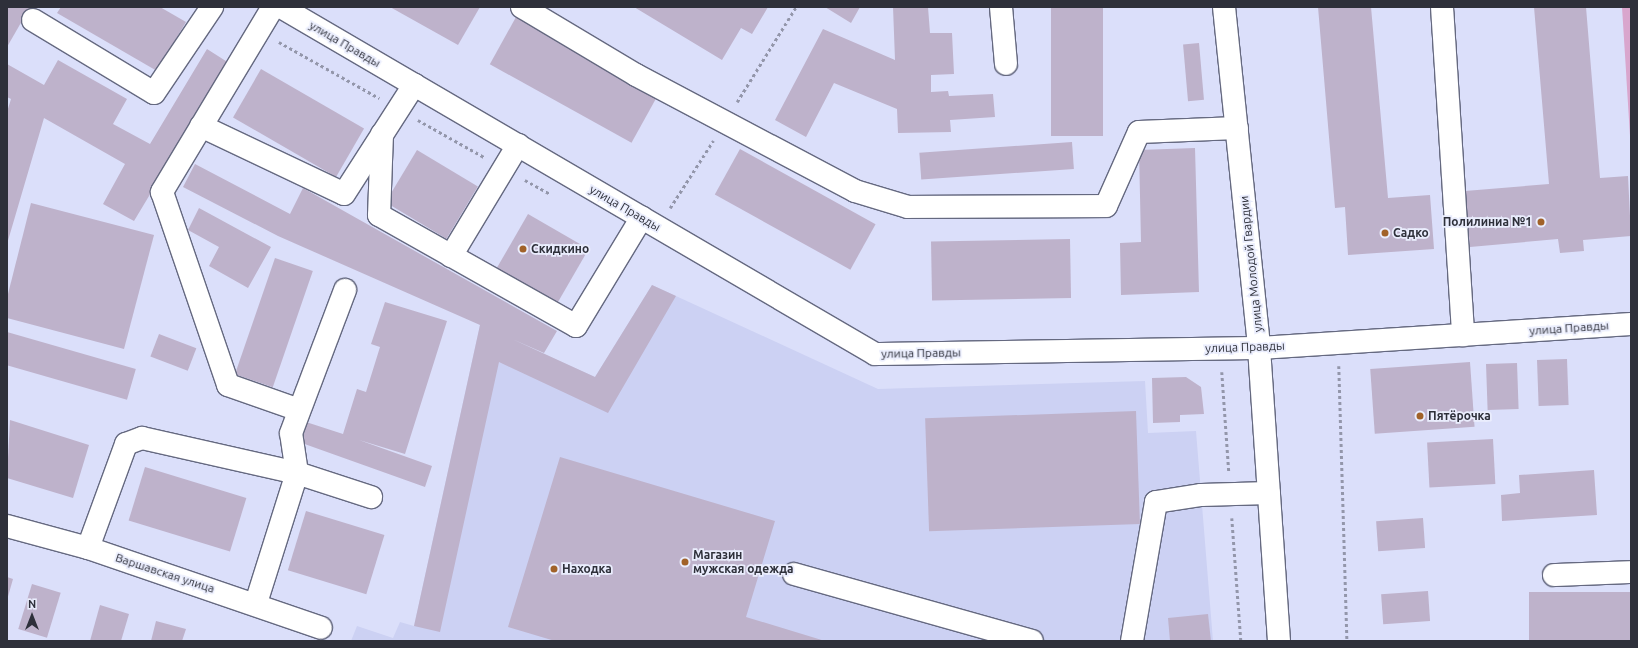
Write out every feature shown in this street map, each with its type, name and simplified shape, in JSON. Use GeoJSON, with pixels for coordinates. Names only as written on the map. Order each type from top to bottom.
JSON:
{"type":"FeatureCollection","features":[{"type":"Feature","properties":{"kind":"street"},"geometry":{"type":"LineString","coordinates":[[33,20],[154,93],[212,7]]}},
{"type":"Feature","properties":{"kind":"street"},"geometry":{"type":"LineString","coordinates":[[522,7],[636,75],[855,191],[908,207],[1106,206],[1138,132],[1237,128]]}},
{"type":"Feature","properties":{"kind":"street"},"geometry":{"type":"LineString","coordinates":[[1001,7],[1006,64]]}},
{"type":"Feature","properties":{"kind":"street","name":"улица Молодой Гвардии"},"geometry":{"type":"LineString","coordinates":[[1224,7],[1259,348],[1279,641]]}},
{"type":"Feature","properties":{"kind":"street"},"geometry":{"type":"LineString","coordinates":[[1442,7],[1463,335]]}},
{"type":"Feature","properties":{"kind":"street"},"geometry":{"type":"LineString","coordinates":[[284,8],[201,126],[162,192],[228,386],[299,410]]}},
{"type":"Feature","properties":{"kind":"street","name":"улица Правды"},"geometry":{"type":"LineString","coordinates":[[284,8],[875,354],[1259,348],[1631,324]]}},
{"type":"Feature","properties":{"kind":"street"},"geometry":{"type":"LineString","coordinates":[[201,126],[344,194],[414,85]]}},
{"type":"Feature","properties":{"kind":"street"},"geometry":{"type":"LineString","coordinates":[[382,134],[379,215],[576,326],[642,217]]}},
{"type":"Feature","properties":{"kind":"street"},"geometry":{"type":"LineString","coordinates":[[451,256],[518,145]]}},
{"type":"Feature","properties":{"kind":"street"},"geometry":{"type":"LineString","coordinates":[[256,603],[297,473],[291,433],[345,290]]}},
{"type":"Feature","properties":{"kind":"street"},"geometry":{"type":"LineString","coordinates":[[88,548],[126,444],[142,438],[297,473],[372,497]]}},
{"type":"Feature","properties":{"kind":"street"},"geometry":{"type":"LineString","coordinates":[[1132,641],[1156,502],[1201,496],[1269,493]]}},
{"type":"Feature","properties":{"kind":"street","name":"Варшавская улица"},"geometry":{"type":"LineString","coordinates":[[7,526],[88,548],[256,603],[321,628]]}},
{"type":"Feature","properties":{"kind":"street"},"geometry":{"type":"LineString","coordinates":[[1554,575],[1631,572]]}},
{"type":"Feature","properties":{"kind":"street"},"geometry":{"type":"LineString","coordinates":[[794,574],[1032,641]]}},
{"type":"Feature","properties":{"kind":"path"},"geometry":{"type":"LineString","coordinates":[[1347,361],[1339,362],[1348,641]]}},
{"type":"Feature","properties":{"kind":"shaded area"},"geometry":{"type":"Polygon","coordinates":[[[1622,7],[1631,7],[1631,152],[1622,7]]]}},
{"type":"Feature","properties":{"kind":"shaded area"},"geometry":{"type":"Polygon","coordinates":[[[652,285],[878,389],[1145,381],[1148,433],[1196,431],[1213,641],[351,641],[357,626],[393,638],[400,622],[414,626],[480,325],[595,377],[652,285]]]}},
{"type":"Feature","properties":{"kind":"building"},"geometry":{"type":"Polygon","coordinates":[[[7,7],[30,7],[7,47],[7,7]]]}},
{"type":"Feature","properties":{"kind":"building"},"geometry":{"type":"Polygon","coordinates":[[[61,7],[160,7],[186,22],[157,71],[57,13],[61,7]]]}},
{"type":"Feature","properties":{"kind":"building"},"geometry":{"type":"Polygon","coordinates":[[[390,7],[480,7],[458,45],[390,7]]]}},
{"type":"Feature","properties":{"kind":"building"},"geometry":{"type":"Polygon","coordinates":[[[634,7],[768,7],[752,34],[741,28],[722,60],[634,7]]]}},
{"type":"Feature","properties":{"kind":"building"},"geometry":{"type":"Polygon","coordinates":[[[825,7],[860,7],[851,23],[825,7]]]}},
{"type":"Feature","properties":{"kind":"building"},"geometry":{"type":"Polygon","coordinates":[[[893,7],[928,7],[930,33],[952,33],[954,74],[931,75],[931,92],[948,91],[949,96],[993,94],[995,117],[950,120],[951,132],[898,133],[897,109],[834,83],[806,137],[775,120],[823,29],[895,60],[893,7]]]}},
{"type":"Feature","properties":{"kind":"building"},"geometry":{"type":"Polygon","coordinates":[[[1051,7],[1103,7],[1103,136],[1051,136],[1051,7]]]}},
{"type":"Feature","properties":{"kind":"building"},"geometry":{"type":"Polygon","coordinates":[[[1318,7],[1371,7],[1388,198],[1430,195],[1434,249],[1348,255],[1345,207],[1335,208],[1318,7]]]}},
{"type":"Feature","properties":{"kind":"building"},"geometry":{"type":"Polygon","coordinates":[[[1534,7],[1586,7],[1600,178],[1628,176],[1631,236],[1583,240],[1584,251],[1560,253],[1558,239],[1470,247],[1465,191],[1549,184],[1534,7]]]}},
{"type":"Feature","properties":{"kind":"building"},"geometry":{"type":"Polygon","coordinates":[[[516,17],[658,96],[632,143],[490,64],[516,17]]]}},
{"type":"Feature","properties":{"kind":"building"},"geometry":{"type":"Polygon","coordinates":[[[1199,43],[1204,100],[1188,101],[1183,44],[1199,43]]]}},
{"type":"Feature","properties":{"kind":"building"},"geometry":{"type":"Polygon","coordinates":[[[207,49],[229,63],[134,221],[103,204],[125,164],[44,118],[7,244],[7,112],[11,99],[7,97],[7,64],[44,85],[58,60],[127,99],[113,124],[150,144],[207,49]]]}},
{"type":"Feature","properties":{"kind":"building"},"geometry":{"type":"Polygon","coordinates":[[[261,69],[364,128],[336,177],[233,117],[261,69]]]}},
{"type":"Feature","properties":{"kind":"building"},"geometry":{"type":"Polygon","coordinates":[[[1072,142],[1074,169],[921,180],[919,153],[1072,142]]]}},
{"type":"Feature","properties":{"kind":"building"},"geometry":{"type":"Polygon","coordinates":[[[1195,148],[1199,292],[1121,295],[1120,243],[1141,242],[1139,150],[1195,148]]]}},
{"type":"Feature","properties":{"kind":"building"},"geometry":{"type":"Polygon","coordinates":[[[740,149],[876,224],[850,270],[715,194],[740,149]]]}},
{"type":"Feature","properties":{"kind":"building"},"geometry":{"type":"Polygon","coordinates":[[[417,150],[478,187],[446,239],[386,202],[417,150]]]}},
{"type":"Feature","properties":{"kind":"building"},"geometry":{"type":"Polygon","coordinates":[[[195,164],[290,214],[303,188],[557,331],[544,353],[512,339],[595,377],[652,285],[676,296],[608,413],[499,362],[440,632],[414,626],[480,325],[278,236],[183,187],[195,164]]]}},
{"type":"Feature","properties":{"kind":"building"},"geometry":{"type":"Polygon","coordinates":[[[31,203],[154,235],[124,349],[7,318],[7,298],[31,203]]]}},
{"type":"Feature","properties":{"kind":"building"},"geometry":{"type":"Polygon","coordinates":[[[199,208],[271,247],[248,288],[209,266],[219,247],[188,230],[199,208]]]}},
{"type":"Feature","properties":{"kind":"building"},"geometry":{"type":"Polygon","coordinates":[[[528,214],[589,249],[556,305],[496,270],[528,214]]]}},
{"type":"Feature","properties":{"kind":"building"},"geometry":{"type":"Polygon","coordinates":[[[1070,239],[1071,298],[932,300],[931,241],[1070,239]]]}},
{"type":"Feature","properties":{"kind":"building"},"geometry":{"type":"Polygon","coordinates":[[[275,258],[313,271],[273,387],[235,374],[275,258]]]}},
{"type":"Feature","properties":{"kind":"building"},"geometry":{"type":"Polygon","coordinates":[[[385,302],[447,321],[405,454],[359,440],[432,466],[425,487],[299,442],[306,422],[343,434],[357,389],[366,392],[380,347],[371,344],[385,302]]]}},
{"type":"Feature","properties":{"kind":"building"},"geometry":{"type":"Polygon","coordinates":[[[7,332],[136,369],[127,400],[7,365],[7,332]]]}},
{"type":"Feature","properties":{"kind":"building"},"geometry":{"type":"Polygon","coordinates":[[[159,334],[196,348],[188,371],[150,356],[159,334]]]}},
{"type":"Feature","properties":{"kind":"building"},"geometry":{"type":"Polygon","coordinates":[[[1567,359],[1569,405],[1539,406],[1537,360],[1567,359]]]}},
{"type":"Feature","properties":{"kind":"building"},"geometry":{"type":"Polygon","coordinates":[[[1470,362],[1475,427],[1375,434],[1370,369],[1470,362]]]}},
{"type":"Feature","properties":{"kind":"building"},"geometry":{"type":"Polygon","coordinates":[[[1517,363],[1519,409],[1488,410],[1486,364],[1517,363]]]}},
{"type":"Feature","properties":{"kind":"building"},"geometry":{"type":"Polygon","coordinates":[[[1186,377],[1201,387],[1204,414],[1180,415],[1180,422],[1153,423],[1152,378],[1186,377]]]}},
{"type":"Feature","properties":{"kind":"building"},"geometry":{"type":"Polygon","coordinates":[[[1136,411],[1140,524],[929,531],[925,418],[1136,411]]]}},
{"type":"Feature","properties":{"kind":"building"},"geometry":{"type":"Polygon","coordinates":[[[10,420],[89,445],[73,498],[7,478],[10,420]]]}},
{"type":"Feature","properties":{"kind":"building"},"geometry":{"type":"Polygon","coordinates":[[[1493,439],[1495,484],[1429,487],[1427,442],[1493,439]]]}},
{"type":"Feature","properties":{"kind":"building"},"geometry":{"type":"Polygon","coordinates":[[[560,457],[775,521],[746,617],[825,641],[555,641],[508,627],[560,457]]]}},
{"type":"Feature","properties":{"kind":"building"},"geometry":{"type":"Polygon","coordinates":[[[145,467],[246,498],[230,552],[129,521],[145,467]]]}},
{"type":"Feature","properties":{"kind":"building"},"geometry":{"type":"Polygon","coordinates":[[[1594,470],[1597,515],[1502,521],[1501,495],[1520,493],[1519,475],[1594,470]]]}},
{"type":"Feature","properties":{"kind":"building"},"geometry":{"type":"Polygon","coordinates":[[[306,511],[384,535],[366,594],[288,570],[306,511]]]}},
{"type":"Feature","properties":{"kind":"building"},"geometry":{"type":"Polygon","coordinates":[[[1423,518],[1425,548],[1378,551],[1376,521],[1423,518]]]}},
{"type":"Feature","properties":{"kind":"building"},"geometry":{"type":"Polygon","coordinates":[[[7,577],[13,579],[7,600],[7,577]]]}},
{"type":"Feature","properties":{"kind":"building"},"geometry":{"type":"Polygon","coordinates":[[[32,584],[61,593],[47,638],[18,629],[32,584]]]}},
{"type":"Feature","properties":{"kind":"building"},"geometry":{"type":"Polygon","coordinates":[[[1428,591],[1430,621],[1383,624],[1381,594],[1428,591]]]}},
{"type":"Feature","properties":{"kind":"building"},"geometry":{"type":"Polygon","coordinates":[[[1529,592],[1631,592],[1631,641],[1529,641],[1529,592]]]}},
{"type":"Feature","properties":{"kind":"building"},"geometry":{"type":"Polygon","coordinates":[[[100,605],[129,614],[121,641],[90,641],[100,605]]]}},
{"type":"Feature","properties":{"kind":"building"},"geometry":{"type":"Polygon","coordinates":[[[1208,614],[1211,641],[1170,641],[1168,618],[1208,614]]]}},
{"type":"Feature","properties":{"kind":"building"},"geometry":{"type":"Polygon","coordinates":[[[156,621],[186,629],[182,641],[151,641],[156,621]]]}},
{"type":"Feature","properties":{"kind":"place","name":"Полилиниа №1"},"geometry":{"type":"Point","coordinates":[1541,222]}},
{"type":"Feature","properties":{"kind":"place","name":"Садко"},"geometry":{"type":"Point","coordinates":[1385,233]}},
{"type":"Feature","properties":{"kind":"place","name":"Скидкино"},"geometry":{"type":"Point","coordinates":[523,249]}},
{"type":"Feature","properties":{"kind":"place","name":"Пятёрочка"},"geometry":{"type":"Point","coordinates":[1420,416]}},
{"type":"Feature","properties":{"kind":"place","name":"Магазин мужская одежда"},"geometry":{"type":"Point","coordinates":[685,562]}},
{"type":"Feature","properties":{"kind":"place","name":"Находка"},"geometry":{"type":"Point","coordinates":[554,569]}}]}
